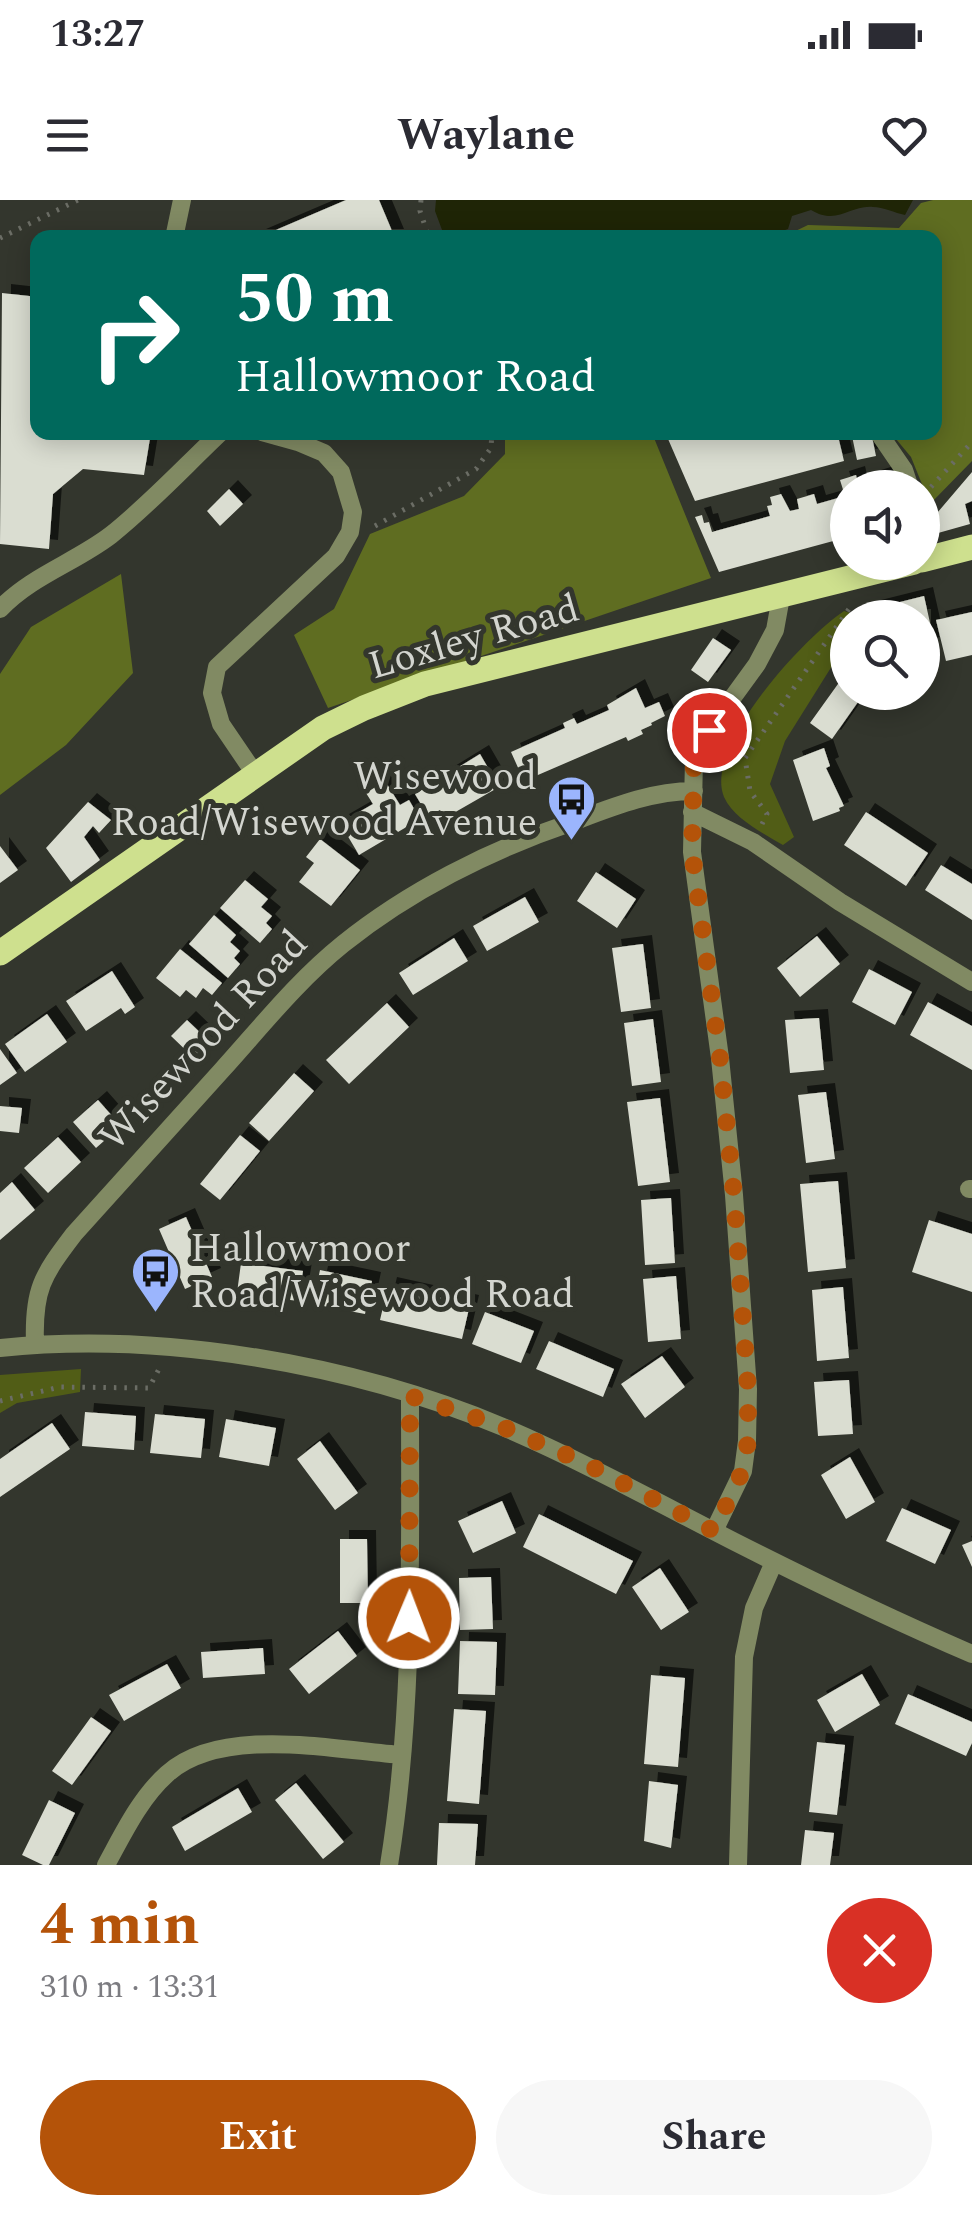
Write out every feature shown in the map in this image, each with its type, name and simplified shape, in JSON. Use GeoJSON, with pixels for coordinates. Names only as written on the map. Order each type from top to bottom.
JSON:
{"type":"FeatureCollection","features":[{"type":"Feature","properties":{"kind":"main road","name":"Loxley Road"},"geometry":{"type":"LineString","coordinates":[[940,555],[972,547]]}},
{"type":"Feature","properties":{"kind":"main road","name":"Loxley Road"},"geometry":{"type":"LineString","coordinates":[[0,953],[255,774],[337,722],[424,684],[847,580]]}},
{"type":"Feature","properties":{"kind":"street"},"geometry":{"type":"LineString","coordinates":[[176,230],[182,200]]}},
{"type":"Feature","properties":{"kind":"street"},"geometry":{"type":"LineString","coordinates":[[0,609],[38,578],[76,560],[114,533],[213,440]]}},
{"type":"Feature","properties":{"kind":"street"},"geometry":{"type":"LineString","coordinates":[[255,774],[221,724],[212,693],[217,667],[336,556],[350,532],[353,512],[341,472],[324,453],[291,440]]}},
{"type":"Feature","properties":{"kind":"street"},"geometry":{"type":"LineString","coordinates":[[883,440],[904,470]]}},
{"type":"Feature","properties":{"kind":"street"},"geometry":{"type":"LineString","coordinates":[[714,1531],[743,1470],[748,1441],[748,1389],[720,1058],[692,852],[694,759],[709,730],[757,664],[775,630],[782,597]]}},
{"type":"Feature","properties":{"kind":"street","name":"Wisewood Road"},"geometry":{"type":"LineString","coordinates":[[36,1344],[34,1313],[44,1274],[74,1234],[294,989],[344,944],[451,874],[524,839],[636,799],[668,791],[694,791]]}},
{"type":"Feature","properties":{"kind":"street"},"geometry":{"type":"LineString","coordinates":[[692,812],[753,842],[840,902],[972,982]]}},
{"type":"Feature","properties":{"kind":"street"},"geometry":{"type":"LineString","coordinates":[[0,1348],[36,1344],[172,1347],[288,1362],[410,1396],[498,1425],[583,1462],[774,1562],[972,1654]]}},
{"type":"Feature","properties":{"kind":"street"},"geometry":{"type":"LineString","coordinates":[[389,1865],[402,1755],[408,1647],[410,1396]]}},
{"type":"Feature","properties":{"kind":"street"},"geometry":{"type":"LineString","coordinates":[[738,1865],[744,1656],[754,1608],[774,1562]]}},
{"type":"Feature","properties":{"kind":"street"},"geometry":{"type":"LineString","coordinates":[[106,1865],[143,1802],[168,1773],[194,1756],[225,1746],[256,1744],[402,1755]]}},
{"type":"Feature","properties":{"kind":"path"},"geometry":{"type":"LineString","coordinates":[[0,238],[78,200]]}},
{"type":"Feature","properties":{"kind":"path"},"geometry":{"type":"LineString","coordinates":[[421,200],[426,230]]}},
{"type":"Feature","properties":{"kind":"path"},"geometry":{"type":"LineString","coordinates":[[342,546],[476,469],[491,448],[492,440]]}},
{"type":"Feature","properties":{"kind":"path"},"geometry":{"type":"LineString","coordinates":[[940,477],[972,442]]}},
{"type":"Feature","properties":{"kind":"path"},"geometry":{"type":"LineString","coordinates":[[753,842],[767,814],[750,791],[744,758],[820,646],[872,580]]}},
{"type":"Feature","properties":{"kind":"path"},"geometry":{"type":"LineString","coordinates":[[0,1401],[60,1387],[148,1388],[172,1347]]}},
{"type":"Feature","properties":{"kind":"green space"},"geometry":{"type":"Polygon","coordinates":[[[972,200],[972,461],[940,494],[940,470],[916,470],[897,440],[942,440],[942,230],[798,230],[808,225],[899,228],[921,203],[972,200]]]}},
{"type":"Feature","properties":{"kind":"green space"},"geometry":{"type":"Polygon","coordinates":[[[505,440],[655,440],[711,578],[328,708],[294,635],[334,609],[370,534],[464,496],[505,454],[505,440]]]}},
{"type":"Feature","properties":{"kind":"green space"},"geometry":{"type":"Polygon","coordinates":[[[121,574],[133,673],[66,745],[0,795],[0,674],[31,627],[121,574]]]}},
{"type":"Feature","properties":{"kind":"green space"},"geometry":{"type":"Polygon","coordinates":[[[830,622],[830,669],[785,741],[770,784],[794,837],[783,845],[735,812],[724,797],[722,775],[728,750],[761,695],[830,622]]]}},
{"type":"Feature","properties":{"kind":"green space"},"geometry":{"type":"Polygon","coordinates":[[[81,1369],[80,1392],[17,1403],[0,1413],[0,1375],[81,1369]]]}},
{"type":"Feature","properties":{"kind":"shaded area"},"geometry":{"type":"Polygon","coordinates":[[[436,200],[913,200],[905,215],[873,207],[836,216],[811,210],[792,216],[785,230],[442,230],[435,211],[436,200]]]}},
{"type":"Feature","properties":{"kind":"building"},"geometry":{"type":"Polygon","coordinates":[[[346,200],[379,200],[392,230],[276,230],[346,200]]]}},
{"type":"Feature","properties":{"kind":"building"},"geometry":{"type":"Polygon","coordinates":[[[2,293],[30,296],[30,440],[150,440],[144,475],[83,469],[53,494],[49,549],[0,544],[2,293]]]}},
{"type":"Feature","properties":{"kind":"building"},"geometry":{"type":"Polygon","coordinates":[[[668,440],[839,440],[844,461],[695,501],[668,440]]]}},
{"type":"Feature","properties":{"kind":"building"},"geometry":{"type":"Polygon","coordinates":[[[853,440],[873,440],[876,456],[857,460],[853,440]]]}},
{"type":"Feature","properties":{"kind":"building"},"geometry":{"type":"Polygon","coordinates":[[[972,472],[972,501],[965,504],[970,524],[940,532],[940,510],[972,472]]]}},
{"type":"Feature","properties":{"kind":"building"},"geometry":{"type":"Polygon","coordinates":[[[229,489],[243,504],[220,526],[207,511],[229,489]]]}},
{"type":"Feature","properties":{"kind":"building"},"geometry":{"type":"Polygon","coordinates":[[[781,494],[790,511],[799,509],[797,499],[814,494],[817,504],[830,500],[830,542],[719,572],[695,517],[702,515],[712,532],[770,516],[770,497],[781,494]]]}},
{"type":"Feature","properties":{"kind":"building"},"geometry":{"type":"Polygon","coordinates":[[[972,612],[972,655],[946,661],[940,619],[972,612]]]}},
{"type":"Feature","properties":{"kind":"building"},"geometry":{"type":"Polygon","coordinates":[[[713,638],[731,650],[708,682],[691,670],[713,638]]]}},
{"type":"Feature","properties":{"kind":"building"},"geometry":{"type":"Polygon","coordinates":[[[636,688],[645,708],[659,702],[665,716],[628,741],[626,737],[524,781],[511,752],[565,728],[563,723],[574,718],[577,724],[609,710],[607,705],[636,688]]]}},
{"type":"Feature","properties":{"kind":"building"},"geometry":{"type":"Polygon","coordinates":[[[830,695],[830,710],[852,710],[832,739],[810,723],[830,695]]]}},
{"type":"Feature","properties":{"kind":"building"},"geometry":{"type":"Polygon","coordinates":[[[824,748],[830,766],[826,768],[844,806],[813,821],[793,760],[824,748]]]}},
{"type":"Feature","properties":{"kind":"building"},"geometry":{"type":"Polygon","coordinates":[[[480,754],[499,787],[445,818],[440,810],[428,816],[415,794],[480,754]]]}},
{"type":"Feature","properties":{"kind":"building"},"geometry":{"type":"Polygon","coordinates":[[[385,781],[400,805],[409,800],[420,819],[359,855],[340,823],[373,804],[366,793],[385,781]]]}},
{"type":"Feature","properties":{"kind":"building"},"geometry":{"type":"Polygon","coordinates":[[[88,802],[111,820],[99,833],[93,826],[84,837],[100,860],[71,882],[46,848],[88,802]]]}},
{"type":"Feature","properties":{"kind":"building"},"geometry":{"type":"Polygon","coordinates":[[[866,812],[928,853],[906,886],[844,845],[866,812]]]}},
{"type":"Feature","properties":{"kind":"building"},"geometry":{"type":"Polygon","coordinates":[[[320,839],[360,870],[331,906],[299,882],[314,863],[306,857],[320,839]]]}},
{"type":"Feature","properties":{"kind":"building"},"geometry":{"type":"Polygon","coordinates":[[[0,846],[18,870],[0,883],[0,846]]]}},
{"type":"Feature","properties":{"kind":"building"},"geometry":{"type":"Polygon","coordinates":[[[941,865],[972,884],[972,920],[925,890],[941,865]]]}},
{"type":"Feature","properties":{"kind":"building"},"geometry":{"type":"Polygon","coordinates":[[[596,872],[636,899],[617,928],[577,901],[596,872]]]}},
{"type":"Feature","properties":{"kind":"building"},"geometry":{"type":"Polygon","coordinates":[[[245,880],[268,899],[261,907],[272,916],[266,923],[272,929],[260,943],[220,908],[245,880]]]}},
{"type":"Feature","properties":{"kind":"building"},"geometry":{"type":"Polygon","coordinates":[[[525,897],[539,922],[487,951],[473,926],[525,897]]]}},
{"type":"Feature","properties":{"kind":"building"},"geometry":{"type":"Polygon","coordinates":[[[214,915],[236,935],[230,942],[240,951],[234,958],[240,964],[228,978],[189,944],[214,915]]]}},
{"type":"Feature","properties":{"kind":"building"},"geometry":{"type":"Polygon","coordinates":[[[817,936],[840,964],[800,997],[777,968],[817,936]]]}},
{"type":"Feature","properties":{"kind":"building"},"geometry":{"type":"Polygon","coordinates":[[[454,938],[468,961],[413,995],[399,973],[454,938]]]}},
{"type":"Feature","properties":{"kind":"building"},"geometry":{"type":"Polygon","coordinates":[[[643,944],[651,1008],[621,1012],[612,948],[643,944]]]}},
{"type":"Feature","properties":{"kind":"building"},"geometry":{"type":"Polygon","coordinates":[[[180,949],[222,983],[212,995],[203,988],[196,998],[186,990],[180,997],[156,978],[180,949]]]}},
{"type":"Feature","properties":{"kind":"building"},"geometry":{"type":"Polygon","coordinates":[[[869,969],[912,992],[895,1025],[852,1002],[869,969]]]}},
{"type":"Feature","properties":{"kind":"building"},"geometry":{"type":"Polygon","coordinates":[[[112,971],[135,1007],[125,1014],[121,1008],[86,1031],[66,1001],[112,971]]]}},
{"type":"Feature","properties":{"kind":"building"},"geometry":{"type":"Polygon","coordinates":[[[928,1002],[972,1026],[972,1070],[910,1035],[928,1002]]]}},
{"type":"Feature","properties":{"kind":"building"},"geometry":{"type":"Polygon","coordinates":[[[387,1003],[409,1027],[349,1084],[326,1060],[387,1003]]]}},
{"type":"Feature","properties":{"kind":"building"},"geometry":{"type":"Polygon","coordinates":[[[47,1014],[67,1042],[25,1072],[5,1044],[47,1014]]]}},
{"type":"Feature","properties":{"kind":"building"},"geometry":{"type":"Polygon","coordinates":[[[819,1018],[824,1070],[790,1073],[785,1020],[819,1018]]]}},
{"type":"Feature","properties":{"kind":"building"},"geometry":{"type":"Polygon","coordinates":[[[653,1019],[661,1082],[632,1086],[624,1023],[653,1019]]]}},
{"type":"Feature","properties":{"kind":"building"},"geometry":{"type":"Polygon","coordinates":[[[187,1020],[211,1043],[195,1059],[171,1036],[187,1020]]]}},
{"type":"Feature","properties":{"kind":"building"},"geometry":{"type":"Polygon","coordinates":[[[0,1049],[17,1073],[0,1085],[0,1049]]]}},
{"type":"Feature","properties":{"kind":"building"},"geometry":{"type":"Polygon","coordinates":[[[294,1073],[314,1091],[269,1141],[249,1123],[294,1073]]]}},
{"type":"Feature","properties":{"kind":"building"},"geometry":{"type":"Polygon","coordinates":[[[826,1092],[835,1159],[806,1163],[798,1095],[826,1092]]]}},
{"type":"Feature","properties":{"kind":"building"},"geometry":{"type":"Polygon","coordinates":[[[660,1098],[670,1182],[638,1186],[627,1102],[660,1098]]]}},
{"type":"Feature","properties":{"kind":"building"},"geometry":{"type":"Polygon","coordinates":[[[98,1100],[121,1126],[96,1148],[73,1122],[98,1100]]]}},
{"type":"Feature","properties":{"kind":"building"},"geometry":{"type":"Polygon","coordinates":[[[0,1106],[22,1108],[19,1133],[0,1131],[0,1106]]]}},
{"type":"Feature","properties":{"kind":"building"},"geometry":{"type":"Polygon","coordinates":[[[240,1135],[260,1151],[220,1200],[200,1184],[240,1135]]]}},
{"type":"Feature","properties":{"kind":"building"},"geometry":{"type":"Polygon","coordinates":[[[58,1137],[81,1162],[48,1193],[24,1168],[58,1137]]]}},
{"type":"Feature","properties":{"kind":"building"},"geometry":{"type":"Polygon","coordinates":[[[838,1181],[846,1268],[808,1272],[800,1184],[838,1181]]]}},
{"type":"Feature","properties":{"kind":"building"},"geometry":{"type":"Polygon","coordinates":[[[12,1182],[35,1210],[0,1240],[0,1193],[12,1182]]]}},
{"type":"Feature","properties":{"kind":"building"},"geometry":{"type":"Polygon","coordinates":[[[671,1198],[675,1263],[645,1265],[641,1200],[671,1198]]]}},
{"type":"Feature","properties":{"kind":"building"},"geometry":{"type":"Polygon","coordinates":[[[186,1217],[212,1277],[185,1289],[159,1229],[186,1217]]]}},
{"type":"Feature","properties":{"kind":"building"},"geometry":{"type":"Polygon","coordinates":[[[929,1220],[972,1234],[972,1292],[912,1272],[929,1220]]]}},
{"type":"Feature","properties":{"kind":"building"},"geometry":{"type":"Polygon","coordinates":[[[241,1263],[303,1271],[298,1301],[237,1293],[241,1263]]]}},
{"type":"Feature","properties":{"kind":"building"},"geometry":{"type":"Polygon","coordinates":[[[320,1270],[372,1281],[365,1314],[313,1304],[320,1270]]]}},
{"type":"Feature","properties":{"kind":"building"},"geometry":{"type":"Polygon","coordinates":[[[676,1276],[681,1339],[648,1342],[643,1279],[676,1276]]]}},
{"type":"Feature","properties":{"kind":"building"},"geometry":{"type":"Polygon","coordinates":[[[388,1286],[470,1304],[462,1339],[380,1320],[388,1286]]]}},
{"type":"Feature","properties":{"kind":"building"},"geometry":{"type":"Polygon","coordinates":[[[843,1287],[849,1358],[817,1361],[812,1290],[843,1287]]]}},
{"type":"Feature","properties":{"kind":"building"},"geometry":{"type":"Polygon","coordinates":[[[485,1312],[534,1331],[521,1363],[472,1344],[485,1312]]]}},
{"type":"Feature","properties":{"kind":"building"},"geometry":{"type":"Polygon","coordinates":[[[549,1341],[614,1369],[603,1397],[536,1369],[549,1341]]]}},
{"type":"Feature","properties":{"kind":"building"},"geometry":{"type":"Polygon","coordinates":[[[662,1356],[685,1387],[645,1418],[621,1384],[662,1356]]]}},
{"type":"Feature","properties":{"kind":"building"},"geometry":{"type":"Polygon","coordinates":[[[849,1380],[853,1434],[818,1436],[814,1382],[849,1380]]]}},
{"type":"Feature","properties":{"kind":"building"},"geometry":{"type":"Polygon","coordinates":[[[85,1412],[136,1416],[134,1450],[82,1446],[85,1412]]]}},
{"type":"Feature","properties":{"kind":"building"},"geometry":{"type":"Polygon","coordinates":[[[155,1414],[205,1419],[201,1458],[150,1453],[155,1414]]]}},
{"type":"Feature","properties":{"kind":"building"},"geometry":{"type":"Polygon","coordinates":[[[226,1419],[276,1428],[269,1466],[219,1457],[226,1419]]]}},
{"type":"Feature","properties":{"kind":"building"},"geometry":{"type":"Polygon","coordinates":[[[52,1423],[70,1449],[0,1497],[0,1459],[52,1423]]]}},
{"type":"Feature","properties":{"kind":"building"},"geometry":{"type":"Polygon","coordinates":[[[320,1441],[358,1493],[335,1510],[297,1459],[320,1441]]]}},
{"type":"Feature","properties":{"kind":"building"},"geometry":{"type":"Polygon","coordinates":[[[850,1457],[875,1502],[846,1519],[821,1475],[850,1457]]]}},
{"type":"Feature","properties":{"kind":"building"},"geometry":{"type":"Polygon","coordinates":[[[502,1501],[516,1533],[473,1553],[458,1521],[502,1501]]]}},
{"type":"Feature","properties":{"kind":"building"},"geometry":{"type":"Polygon","coordinates":[[[902,1508],[951,1530],[935,1564],[886,1541],[902,1508]]]}},
{"type":"Feature","properties":{"kind":"building"},"geometry":{"type":"Polygon","coordinates":[[[539,1514],[633,1561],[616,1594],[523,1547],[539,1514]]]}},
{"type":"Feature","properties":{"kind":"building"},"geometry":{"type":"Polygon","coordinates":[[[340,1539],[367,1539],[368,1603],[340,1603],[340,1539]]]}},
{"type":"Feature","properties":{"kind":"building"},"geometry":{"type":"Polygon","coordinates":[[[972,1541],[972,1567],[962,1545],[972,1541]]]}},
{"type":"Feature","properties":{"kind":"building"},"geometry":{"type":"Polygon","coordinates":[[[660,1568],[689,1612],[661,1630],[632,1587],[660,1568]]]}},
{"type":"Feature","properties":{"kind":"building"},"geometry":{"type":"Polygon","coordinates":[[[491,1577],[493,1629],[460,1630],[459,1578],[491,1577]]]}},
{"type":"Feature","properties":{"kind":"building"},"geometry":{"type":"Polygon","coordinates":[[[338,1631],[357,1656],[309,1694],[289,1669],[338,1631]]]}},
{"type":"Feature","properties":{"kind":"building"},"geometry":{"type":"Polygon","coordinates":[[[460,1641],[497,1642],[495,1695],[458,1694],[460,1641]]]}},
{"type":"Feature","properties":{"kind":"building"},"geometry":{"type":"Polygon","coordinates":[[[263,1648],[265,1674],[203,1678],[201,1652],[263,1648]]]}},
{"type":"Feature","properties":{"kind":"building"},"geometry":{"type":"Polygon","coordinates":[[[167,1664],[181,1688],[124,1721],[109,1695],[167,1664]]]}},
{"type":"Feature","properties":{"kind":"building"},"geometry":{"type":"Polygon","coordinates":[[[862,1674],[880,1705],[835,1732],[817,1700],[862,1674]]]}},
{"type":"Feature","properties":{"kind":"building"},"geometry":{"type":"Polygon","coordinates":[[[651,1675],[685,1678],[678,1767],[644,1764],[651,1675]]]}},
{"type":"Feature","properties":{"kind":"building"},"geometry":{"type":"Polygon","coordinates":[[[908,1694],[972,1722],[972,1743],[966,1756],[895,1724],[908,1694]]]}},
{"type":"Feature","properties":{"kind":"building"},"geometry":{"type":"Polygon","coordinates":[[[454,1709],[486,1711],[479,1804],[447,1801],[454,1709]]]}},
{"type":"Feature","properties":{"kind":"building"},"geometry":{"type":"Polygon","coordinates":[[[91,1717],[111,1731],[72,1785],[52,1771],[91,1717]]]}},
{"type":"Feature","properties":{"kind":"building"},"geometry":{"type":"Polygon","coordinates":[[[817,1742],[845,1745],[837,1815],[809,1812],[817,1742]]]}},
{"type":"Feature","properties":{"kind":"building"},"geometry":{"type":"Polygon","coordinates":[[[649,1781],[678,1785],[671,1848],[644,1841],[649,1781]]]}},
{"type":"Feature","properties":{"kind":"building"},"geometry":{"type":"Polygon","coordinates":[[[296,1783],[344,1842],[323,1859],[275,1800],[296,1783]]]}},
{"type":"Feature","properties":{"kind":"building"},"geometry":{"type":"Polygon","coordinates":[[[238,1788],[252,1812],[185,1851],[172,1827],[238,1788]]]}},
{"type":"Feature","properties":{"kind":"building"},"geometry":{"type":"Polygon","coordinates":[[[49,1800],[75,1813],[49,1865],[43,1865],[22,1855],[49,1800]]]}},
{"type":"Feature","properties":{"kind":"building"},"geometry":{"type":"Polygon","coordinates":[[[439,1823],[478,1824],[475,1865],[437,1865],[439,1823]]]}},
{"type":"Feature","properties":{"kind":"building"},"geometry":{"type":"Polygon","coordinates":[[[805,1830],[834,1833],[830,1865],[801,1865],[805,1830]]]}},
{"type":"Feature","properties":{"kind":"place","name":"Wisewood Road/Wisewood Avenue"},"geometry":{"type":"Point","coordinates":[572,842]}},
{"type":"Feature","properties":{"kind":"place","name":"Hallowmoor Road/Wisewood Road"},"geometry":{"type":"Point","coordinates":[155,1314]}},
{"type":"Feature","properties":{"kind":"route"},"geometry":{"type":"LineString","coordinates":[[409,1618],[410,1396],[498,1425],[583,1462],[714,1531],[743,1470],[748,1441],[748,1389],[734,1195],[692,852],[694,759],[709,730]]}}]}
